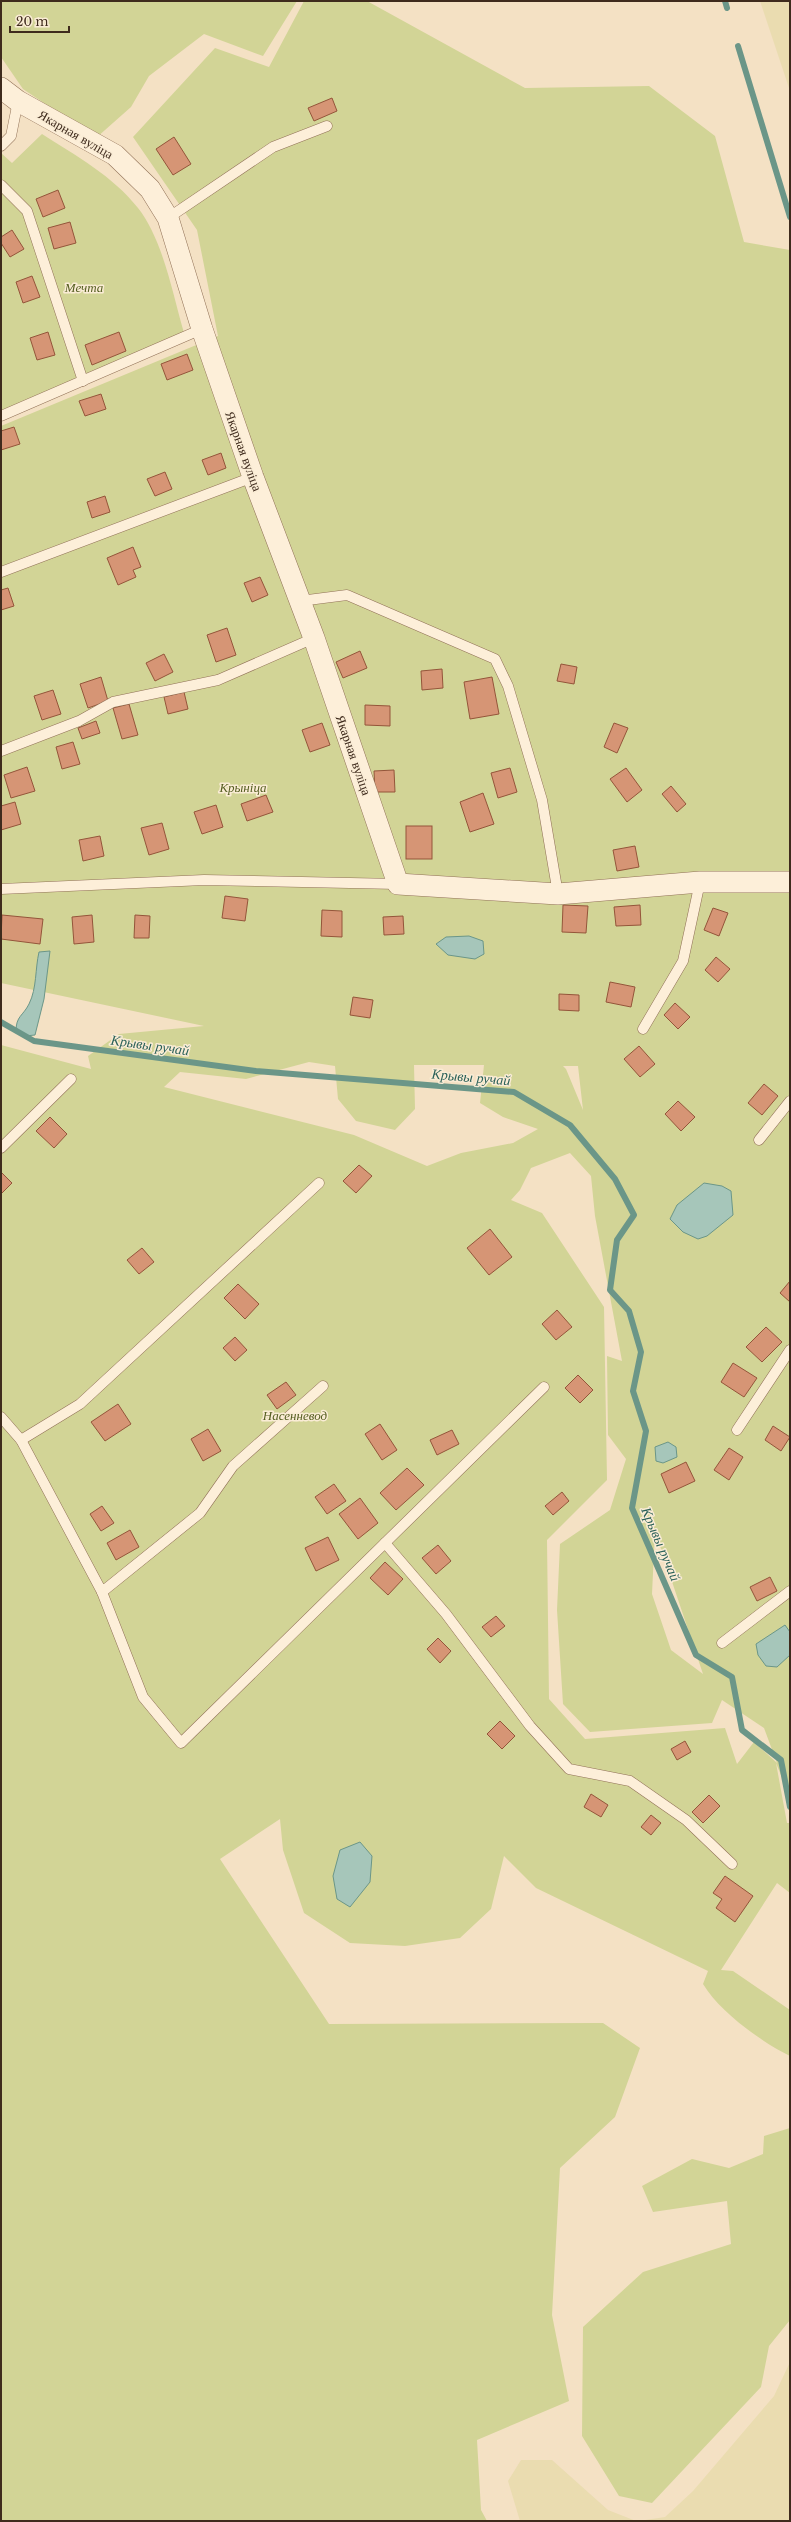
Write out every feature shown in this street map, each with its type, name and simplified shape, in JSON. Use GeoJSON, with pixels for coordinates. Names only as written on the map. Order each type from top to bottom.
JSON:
{"type":"FeatureCollection","features":[{"type":"Feature","properties":{"kind":"street","name":"Якарная вуліца"},"geometry":{"type":"LineString","coordinates":[[1,88],[18,101],[115,155],[150,189],[168,218],[202,329],[253,478],[314,638],[398,884]]}},
{"type":"Feature","properties":{"kind":"street"},"geometry":{"type":"LineString","coordinates":[[398,884],[558,894],[700,882],[790,882]]}},
{"type":"Feature","properties":{"kind":"lane"},"geometry":{"type":"LineString","coordinates":[[1,146],[11,136],[18,101]]}},
{"type":"Feature","properties":{"kind":"lane"},"geometry":{"type":"LineString","coordinates":[[168,218],[273,147],[327,126]]}},
{"type":"Feature","properties":{"kind":"lane"},"geometry":{"type":"LineString","coordinates":[[1,185],[27,211],[83,381]]}},
{"type":"Feature","properties":{"kind":"lane"},"geometry":{"type":"LineString","coordinates":[[1,416],[202,329]]}},
{"type":"Feature","properties":{"kind":"lane"},"geometry":{"type":"LineString","coordinates":[[1,572],[253,478]]}},
{"type":"Feature","properties":{"kind":"lane"},"geometry":{"type":"LineString","coordinates":[[300,601],[347,595],[495,659],[508,686],[542,800],[558,894]]}},
{"type":"Feature","properties":{"kind":"lane"},"geometry":{"type":"LineString","coordinates":[[1,751],[79,722],[113,702],[218,680],[314,638]]}},
{"type":"Feature","properties":{"kind":"lane"},"geometry":{"type":"LineString","coordinates":[[1,889],[204,880],[398,884]]}},
{"type":"Feature","properties":{"kind":"lane"},"geometry":{"type":"LineString","coordinates":[[643,1029],[682,961],[700,882]]}},
{"type":"Feature","properties":{"kind":"lane"},"geometry":{"type":"LineString","coordinates":[[1,1148],[71,1079]]}},
{"type":"Feature","properties":{"kind":"lane"},"geometry":{"type":"LineString","coordinates":[[759,1140],[790,1101]]}},
{"type":"Feature","properties":{"kind":"lane"},"geometry":{"type":"LineString","coordinates":[[21,1440],[80,1404],[319,1183]]}},
{"type":"Feature","properties":{"kind":"lane"},"geometry":{"type":"LineString","coordinates":[[737,1430],[790,1350]]}},
{"type":"Feature","properties":{"kind":"lane"},"geometry":{"type":"LineString","coordinates":[[102,1592],[200,1513],[233,1466],[323,1386]]}},
{"type":"Feature","properties":{"kind":"lane"},"geometry":{"type":"LineString","coordinates":[[1,1417],[21,1440],[102,1592],[143,1697],[180,1743],[544,1387]]}},
{"type":"Feature","properties":{"kind":"lane"},"geometry":{"type":"LineString","coordinates":[[385,1543],[446,1614],[530,1726],[569,1769],[630,1781],[686,1820],[732,1864]]}},
{"type":"Feature","properties":{"kind":"lane"},"geometry":{"type":"LineString","coordinates":[[722,1643],[790,1591]]}},
{"type":"Feature","properties":{"kind":"shaded area"},"geometry":{"type":"Polygon","coordinates":[[[760,1],[790,1],[790,90],[789,88],[760,1]]]}},
{"type":"Feature","properties":{"kind":"shaded area"},"geometry":{"type":"Polygon","coordinates":[[[469,936],[483,941],[484,954],[475,959],[448,955],[436,944],[446,937],[469,936]]]}},
{"type":"Feature","properties":{"kind":"shaded area"},"geometry":{"type":"Polygon","coordinates":[[[50,951],[44,999],[35,1035],[25,1036],[16,1031],[17,1022],[32,998],[39,952],[50,951]]]}},
{"type":"Feature","properties":{"kind":"shaded area"},"geometry":{"type":"Polygon","coordinates":[[[704,1183],[722,1186],[731,1191],[733,1215],[707,1236],[698,1239],[683,1232],[670,1219],[677,1205],[704,1183]]]}},
{"type":"Feature","properties":{"kind":"shaded area"},"geometry":{"type":"Polygon","coordinates":[[[668,1442],[676,1447],[677,1457],[663,1463],[656,1461],[655,1447],[668,1442]]]}},
{"type":"Feature","properties":{"kind":"shaded area"},"geometry":{"type":"Polygon","coordinates":[[[785,1625],[790,1632],[790,1655],[777,1667],[766,1666],[758,1655],[756,1644],[785,1625]]]}},
{"type":"Feature","properties":{"kind":"shaded area"},"geometry":{"type":"Polygon","coordinates":[[[360,1842],[372,1856],[370,1882],[350,1907],[337,1899],[333,1876],[340,1850],[360,1842]]]}},
{"type":"Feature","properties":{"kind":"shaded area"},"geometry":{"type":"Polygon","coordinates":[[[790,2362],[790,2521],[639,2521],[665,2517],[693,2491],[774,2396],[790,2362]]]}},
{"type":"Feature","properties":{"kind":"shaded area"},"geometry":{"type":"Polygon","coordinates":[[[521,2460],[552,2460],[608,2510],[636,2521],[520,2521],[508,2481],[521,2460]]]}},
{"type":"Feature","properties":{"kind":"green space"},"geometry":{"type":"Polygon","coordinates":[[[1,1],[297,1],[263,56],[204,34],[149,76],[131,107],[96,138],[23,89],[1,57],[1,1]]]}},
{"type":"Feature","properties":{"kind":"green space"},"geometry":{"type":"Polygon","coordinates":[[[304,1],[367,1],[525,88],[649,86],[715,136],[744,242],[790,250],[790,1797],[776,1763],[787,1823],[790,1823],[790,1893],[777,1883],[721,1970],[733,1971],[790,2010],[790,2056],[778,2050],[742,2025],[710,1995],[703,1984],[708,1971],[536,1888],[504,1856],[491,1909],[460,1938],[405,1946],[350,1943],[304,1913],[283,1850],[280,1819],[220,1859],[329,2024],[603,2023],[640,2048],[615,2117],[560,2168],[552,2315],[569,2401],[477,2440],[481,2510],[487,2521],[1,2521],[1,1045],[91,1069],[88,1056],[119,1034],[204,1026],[1,983],[1,426],[218,336],[197,230],[133,137],[215,48],[269,67],[304,1]],[[309,1062],[246,1079],[180,1072],[164,1087],[354,1135],[427,1166],[461,1153],[513,1143],[538,1129],[503,1117],[480,1103],[484,1065],[414,1065],[415,1109],[395,1130],[356,1121],[338,1099],[335,1066],[309,1062]],[[563,1066],[566,1069],[583,1110],[578,1066],[563,1066]],[[570,1153],[531,1168],[520,1190],[511,1200],[542,1213],[604,1307],[607,1480],[547,1540],[549,1699],[585,1739],[725,1728],[737,1764],[754,1742],[777,1763],[764,1728],[722,1700],[712,1723],[590,1732],[563,1704],[557,1610],[560,1544],[610,1510],[626,1459],[608,1435],[607,1356],[622,1361],[595,1216],[591,1176],[570,1153]],[[655,1530],[652,1594],[671,1650],[703,1674],[655,1530]]]}},
{"type":"Feature","properties":{"kind":"green space","name":"Мечта"},"geometry":{"type":"Polygon","coordinates":[[[42,134],[105,176],[128,196],[138,208],[155,236],[167,270],[185,336],[1,413],[1,153],[12,163],[42,134]]]}},
{"type":"Feature","properties":{"kind":"green space"},"geometry":{"type":"Polygon","coordinates":[[[790,2128],[790,2320],[769,2346],[761,2387],[652,2503],[619,2496],[582,2436],[583,2327],[643,2272],[731,2244],[727,2201],[653,2212],[642,2186],[692,2159],[729,2168],[763,2154],[764,2136],[790,2128]]]}},
{"type":"Feature","properties":{"kind":"building"},"geometry":{"type":"Polygon","coordinates":[[[332,98],[337,111],[314,121],[308,108],[332,98]]]}},
{"type":"Feature","properties":{"kind":"building"},"geometry":{"type":"Polygon","coordinates":[[[174,137],[191,164],[173,175],[156,149],[174,137]]]}},
{"type":"Feature","properties":{"kind":"building"},"geometry":{"type":"Polygon","coordinates":[[[58,190],[65,208],[43,217],[36,199],[58,190]]]}},
{"type":"Feature","properties":{"kind":"building"},"geometry":{"type":"Polygon","coordinates":[[[70,222],[76,243],[54,249],[48,228],[70,222]]]}},
{"type":"Feature","properties":{"kind":"building"},"geometry":{"type":"Polygon","coordinates":[[[12,230],[24,249],[10,257],[1,243],[1,237],[12,230]]]}},
{"type":"Feature","properties":{"kind":"building"},"geometry":{"type":"Polygon","coordinates":[[[32,276],[40,297],[23,303],[16,282],[32,276]]]}},
{"type":"Feature","properties":{"kind":"building"},"geometry":{"type":"Polygon","coordinates":[[[48,332],[55,355],[37,360],[30,338],[48,332]]]}},
{"type":"Feature","properties":{"kind":"building"},"geometry":{"type":"Polygon","coordinates":[[[119,332],[126,351],[92,365],[85,345],[119,332]]]}},
{"type":"Feature","properties":{"kind":"building"},"geometry":{"type":"Polygon","coordinates":[[[187,354],[193,370],[167,380],[161,364],[187,354]]]}},
{"type":"Feature","properties":{"kind":"building"},"geometry":{"type":"Polygon","coordinates":[[[101,394],[106,409],[85,416],[79,401],[101,394]]]}},
{"type":"Feature","properties":{"kind":"building"},"geometry":{"type":"Polygon","coordinates":[[[14,427],[20,444],[1,450],[1,431],[14,427]]]}},
{"type":"Feature","properties":{"kind":"building"},"geometry":{"type":"Polygon","coordinates":[[[221,453],[226,468],[208,475],[202,460],[221,453]]]}},
{"type":"Feature","properties":{"kind":"building"},"geometry":{"type":"Polygon","coordinates":[[[165,472],[172,489],[155,496],[147,479],[165,472]]]}},
{"type":"Feature","properties":{"kind":"building"},"geometry":{"type":"Polygon","coordinates":[[[105,496],[110,512],[92,518],[87,502],[105,496]]]}},
{"type":"Feature","properties":{"kind":"building"},"geometry":{"type":"Polygon","coordinates":[[[133,547],[141,567],[133,570],[136,577],[118,585],[107,558],[133,547]]]}},
{"type":"Feature","properties":{"kind":"building"},"geometry":{"type":"Polygon","coordinates":[[[260,577],[268,595],[252,602],[244,583],[260,577]]]}},
{"type":"Feature","properties":{"kind":"building"},"geometry":{"type":"Polygon","coordinates":[[[8,588],[14,606],[1,610],[1,590],[8,588]]]}},
{"type":"Feature","properties":{"kind":"building"},"geometry":{"type":"Polygon","coordinates":[[[227,628],[236,655],[216,662],[207,635],[227,628]]]}},
{"type":"Feature","properties":{"kind":"building"},"geometry":{"type":"Polygon","coordinates":[[[360,651],[367,668],[343,678],[336,662],[360,651]]]}},
{"type":"Feature","properties":{"kind":"building"},"geometry":{"type":"Polygon","coordinates":[[[164,654],[173,672],[155,681],[146,663],[164,654]]]}},
{"type":"Feature","properties":{"kind":"building"},"geometry":{"type":"Polygon","coordinates":[[[561,664],[577,667],[574,684],[557,681],[561,664]]]}},
{"type":"Feature","properties":{"kind":"building"},"geometry":{"type":"Polygon","coordinates":[[[442,669],[443,688],[422,690],[421,671],[442,669]]]}},
{"type":"Feature","properties":{"kind":"building"},"geometry":{"type":"Polygon","coordinates":[[[101,677],[108,701],[88,708],[80,684],[101,677]]]}},
{"type":"Feature","properties":{"kind":"building"},"geometry":{"type":"Polygon","coordinates":[[[492,677],[499,714],[470,719],[464,682],[492,677]]]}},
{"type":"Feature","properties":{"kind":"building"},"geometry":{"type":"Polygon","coordinates":[[[53,690],[61,714],[42,720],[34,696],[53,690]]]}},
{"type":"Feature","properties":{"kind":"building"},"geometry":{"type":"Polygon","coordinates":[[[184,692],[188,709],[168,714],[164,697],[184,692]]]}},
{"type":"Feature","properties":{"kind":"building"},"geometry":{"type":"Polygon","coordinates":[[[129,704],[138,735],[122,739],[113,708],[129,704]]]}},
{"type":"Feature","properties":{"kind":"building"},"geometry":{"type":"Polygon","coordinates":[[[365,705],[390,706],[390,726],[365,725],[365,705]]]}},
{"type":"Feature","properties":{"kind":"building"},"geometry":{"type":"Polygon","coordinates":[[[96,721],[100,733],[82,739],[78,728],[96,721]]]}},
{"type":"Feature","properties":{"kind":"building"},"geometry":{"type":"Polygon","coordinates":[[[322,723],[330,745],[310,752],[302,730],[322,723]]]}},
{"type":"Feature","properties":{"kind":"building"},"geometry":{"type":"Polygon","coordinates":[[[614,723],[628,728],[617,753],[604,747],[614,723]]]}},
{"type":"Feature","properties":{"kind":"building"},"geometry":{"type":"Polygon","coordinates":[[[73,742],[80,764],[62,769],[56,747],[73,742]]]}},
{"type":"Feature","properties":{"kind":"building"},"geometry":{"type":"Polygon","coordinates":[[[27,767],[35,791],[11,798],[4,775],[27,767]]]}},
{"type":"Feature","properties":{"kind":"building"},"geometry":{"type":"Polygon","coordinates":[[[510,768],[517,792],[498,798],[491,773],[510,768]]]}},
{"type":"Feature","properties":{"kind":"building"},"geometry":{"type":"Polygon","coordinates":[[[626,768],[642,790],[627,802],[610,779],[626,768]]]}},
{"type":"Feature","properties":{"kind":"building"},"geometry":{"type":"Polygon","coordinates":[[[394,770],[395,792],[375,792],[374,771],[394,770]]]}},
{"type":"Feature","properties":{"kind":"building"},"geometry":{"type":"Polygon","coordinates":[[[671,786],[686,804],[677,812],[662,794],[671,786]]]}},
{"type":"Feature","properties":{"kind":"building"},"geometry":{"type":"Polygon","coordinates":[[[483,793],[494,824],[470,832],[460,802],[483,793]]]}},
{"type":"Feature","properties":{"kind":"building"},"geometry":{"type":"Polygon","coordinates":[[[266,795],[273,812],[247,821],[241,804],[266,795]]]}},
{"type":"Feature","properties":{"kind":"building"},"geometry":{"type":"Polygon","coordinates":[[[15,802],[21,824],[1,830],[1,806],[15,802]]]}},
{"type":"Feature","properties":{"kind":"building"},"geometry":{"type":"Polygon","coordinates":[[[216,805],[223,827],[202,834],[194,812],[216,805]]]}},
{"type":"Feature","properties":{"kind":"building"},"geometry":{"type":"Polygon","coordinates":[[[162,823],[169,849],[149,855],[141,828],[162,823]]]}},
{"type":"Feature","properties":{"kind":"building"},"geometry":{"type":"Polygon","coordinates":[[[406,826],[432,826],[432,859],[406,859],[406,826]]]}},
{"type":"Feature","properties":{"kind":"building"},"geometry":{"type":"Polygon","coordinates":[[[100,836],[104,856],[83,861],[79,840],[100,836]]]}},
{"type":"Feature","properties":{"kind":"building"},"geometry":{"type":"Polygon","coordinates":[[[635,846],[639,867],[617,871],[613,850],[635,846]]]}},
{"type":"Feature","properties":{"kind":"building"},"geometry":{"type":"Polygon","coordinates":[[[225,896],[248,899],[245,921],[222,918],[225,896]]]}},
{"type":"Feature","properties":{"kind":"building"},"geometry":{"type":"Polygon","coordinates":[[[563,905],[588,906],[586,933],[562,932],[563,905]]]}},
{"type":"Feature","properties":{"kind":"building"},"geometry":{"type":"Polygon","coordinates":[[[640,905],[641,925],[616,926],[614,907],[640,905]]]}},
{"type":"Feature","properties":{"kind":"building"},"geometry":{"type":"Polygon","coordinates":[[[713,908],[728,913],[719,936],[704,930],[713,908]]]}},
{"type":"Feature","properties":{"kind":"building"},"geometry":{"type":"Polygon","coordinates":[[[322,910],[342,911],[342,937],[321,936],[322,910]]]}},
{"type":"Feature","properties":{"kind":"building"},"geometry":{"type":"Polygon","coordinates":[[[2,915],[43,919],[40,944],[1,939],[2,915]]]}},
{"type":"Feature","properties":{"kind":"building"},"geometry":{"type":"Polygon","coordinates":[[[92,915],[94,942],[74,944],[72,917],[92,915]]]}},
{"type":"Feature","properties":{"kind":"building"},"geometry":{"type":"Polygon","coordinates":[[[135,915],[150,916],[149,938],[134,938],[135,915]]]}},
{"type":"Feature","properties":{"kind":"building"},"geometry":{"type":"Polygon","coordinates":[[[403,916],[404,934],[384,935],[383,917],[403,916]]]}},
{"type":"Feature","properties":{"kind":"building"},"geometry":{"type":"Polygon","coordinates":[[[716,957],[730,969],[718,982],[705,970],[716,957]]]}},
{"type":"Feature","properties":{"kind":"building"},"geometry":{"type":"Polygon","coordinates":[[[610,982],[635,987],[631,1007],[606,1002],[610,982]]]}},
{"type":"Feature","properties":{"kind":"building"},"geometry":{"type":"Polygon","coordinates":[[[559,994],[579,995],[579,1011],[559,1010],[559,994]]]}},
{"type":"Feature","properties":{"kind":"building"},"geometry":{"type":"Polygon","coordinates":[[[353,997],[373,1000],[370,1018],[350,1015],[353,997]]]}},
{"type":"Feature","properties":{"kind":"building"},"geometry":{"type":"Polygon","coordinates":[[[675,1003],[690,1017],[678,1029],[664,1015],[675,1003]]]}},
{"type":"Feature","properties":{"kind":"building"},"geometry":{"type":"Polygon","coordinates":[[[639,1046],[655,1064],[640,1077],[624,1059],[639,1046]]]}},
{"type":"Feature","properties":{"kind":"building"},"geometry":{"type":"Polygon","coordinates":[[[764,1084],[778,1096],[762,1115],[748,1103],[764,1084]]]}},
{"type":"Feature","properties":{"kind":"building"},"geometry":{"type":"Polygon","coordinates":[[[678,1101],[695,1117],[681,1131],[665,1114],[678,1101]]]}},
{"type":"Feature","properties":{"kind":"building"},"geometry":{"type":"Polygon","coordinates":[[[50,1117],[67,1134],[54,1148],[36,1131],[50,1117]]]}},
{"type":"Feature","properties":{"kind":"building"},"geometry":{"type":"Polygon","coordinates":[[[359,1165],[372,1176],[356,1193],[343,1181],[359,1165]]]}},
{"type":"Feature","properties":{"kind":"building"},"geometry":{"type":"Polygon","coordinates":[[[1,1172],[12,1183],[1,1194],[1,1172]]]}},
{"type":"Feature","properties":{"kind":"building"},"geometry":{"type":"Polygon","coordinates":[[[490,1229],[512,1257],[489,1275],[467,1248],[490,1229]]]}},
{"type":"Feature","properties":{"kind":"building"},"geometry":{"type":"Polygon","coordinates":[[[142,1248],[154,1262],[139,1274],[127,1260],[142,1248]]]}},
{"type":"Feature","properties":{"kind":"building"},"geometry":{"type":"Polygon","coordinates":[[[790,1281],[790,1302],[780,1293],[790,1281]]]}},
{"type":"Feature","properties":{"kind":"building"},"geometry":{"type":"Polygon","coordinates":[[[238,1284],[259,1304],[245,1319],[224,1298],[238,1284]]]}},
{"type":"Feature","properties":{"kind":"building"},"geometry":{"type":"Polygon","coordinates":[[[557,1310],[572,1327],[556,1340],[542,1324],[557,1310]]]}},
{"type":"Feature","properties":{"kind":"building"},"geometry":{"type":"Polygon","coordinates":[[[766,1327],[782,1342],[762,1362],[746,1347],[766,1327]]]}},
{"type":"Feature","properties":{"kind":"building"},"geometry":{"type":"Polygon","coordinates":[[[235,1337],[247,1350],[235,1361],[223,1348],[235,1337]]]}},
{"type":"Feature","properties":{"kind":"building"},"geometry":{"type":"Polygon","coordinates":[[[733,1363],[757,1378],[744,1397],[721,1382],[733,1363]]]}},
{"type":"Feature","properties":{"kind":"building"},"geometry":{"type":"Polygon","coordinates":[[[578,1375],[593,1390],[580,1403],[565,1388],[578,1375]]]}},
{"type":"Feature","properties":{"kind":"building"},"geometry":{"type":"Polygon","coordinates":[[[286,1382],[296,1395],[277,1409],[267,1395],[286,1382]]]}},
{"type":"Feature","properties":{"kind":"building"},"geometry":{"type":"Polygon","coordinates":[[[118,1404],[131,1424],[105,1441],[91,1422],[118,1404]]]}},
{"type":"Feature","properties":{"kind":"building"},"geometry":{"type":"Polygon","coordinates":[[[380,1424],[397,1450],[382,1460],[365,1434],[380,1424]]]}},
{"type":"Feature","properties":{"kind":"building"},"geometry":{"type":"Polygon","coordinates":[[[773,1426],[790,1437],[781,1451],[765,1440],[773,1426]]]}},
{"type":"Feature","properties":{"kind":"building"},"geometry":{"type":"Polygon","coordinates":[[[208,1429],[221,1451],[203,1461],[191,1439],[208,1429]]]}},
{"type":"Feature","properties":{"kind":"building"},"geometry":{"type":"Polygon","coordinates":[[[452,1430],[459,1444],[437,1455],[430,1440],[452,1430]]]}},
{"type":"Feature","properties":{"kind":"building"},"geometry":{"type":"Polygon","coordinates":[[[729,1448],[743,1457],[729,1480],[714,1470],[729,1448]]]}},
{"type":"Feature","properties":{"kind":"building"},"geometry":{"type":"Polygon","coordinates":[[[686,1462],[695,1481],[669,1493],[661,1474],[686,1462]]]}},
{"type":"Feature","properties":{"kind":"building"},"geometry":{"type":"Polygon","coordinates":[[[407,1468],[424,1485],[396,1510],[380,1493],[407,1468]]]}},
{"type":"Feature","properties":{"kind":"building"},"geometry":{"type":"Polygon","coordinates":[[[334,1484],[346,1501],[327,1514],[315,1497],[334,1484]]]}},
{"type":"Feature","properties":{"kind":"building"},"geometry":{"type":"Polygon","coordinates":[[[562,1492],[569,1501],[553,1515],[545,1506],[562,1492]]]}},
{"type":"Feature","properties":{"kind":"building"},"geometry":{"type":"Polygon","coordinates":[[[360,1498],[378,1523],[358,1539],[339,1514],[360,1498]]]}},
{"type":"Feature","properties":{"kind":"building"},"geometry":{"type":"Polygon","coordinates":[[[102,1506],[114,1523],[101,1531],[90,1514],[102,1506]]]}},
{"type":"Feature","properties":{"kind":"building"},"geometry":{"type":"Polygon","coordinates":[[[130,1530],[139,1547],[116,1560],[107,1543],[130,1530]]]}},
{"type":"Feature","properties":{"kind":"building"},"geometry":{"type":"Polygon","coordinates":[[[328,1537],[339,1560],[316,1571],[305,1548],[328,1537]]]}},
{"type":"Feature","properties":{"kind":"building"},"geometry":{"type":"Polygon","coordinates":[[[438,1545],[451,1561],[436,1574],[422,1558],[438,1545]]]}},
{"type":"Feature","properties":{"kind":"building"},"geometry":{"type":"Polygon","coordinates":[[[385,1562],[403,1579],[388,1595],[370,1578],[385,1562]]]}},
{"type":"Feature","properties":{"kind":"building"},"geometry":{"type":"Polygon","coordinates":[[[770,1577],[777,1591],[757,1601],[750,1587],[770,1577]]]}},
{"type":"Feature","properties":{"kind":"building"},"geometry":{"type":"Polygon","coordinates":[[[496,1616],[505,1626],[491,1637],[482,1627],[496,1616]]]}},
{"type":"Feature","properties":{"kind":"building"},"geometry":{"type":"Polygon","coordinates":[[[438,1638],[451,1651],[440,1663],[427,1649],[438,1638]]]}},
{"type":"Feature","properties":{"kind":"building"},"geometry":{"type":"Polygon","coordinates":[[[500,1721],[515,1736],[502,1749],[487,1734],[500,1721]]]}},
{"type":"Feature","properties":{"kind":"building"},"geometry":{"type":"Polygon","coordinates":[[[685,1741],[691,1752],[677,1760],[671,1749],[685,1741]]]}},
{"type":"Feature","properties":{"kind":"building"},"geometry":{"type":"Polygon","coordinates":[[[591,1794],[608,1805],[601,1817],[584,1807],[591,1794]]]}},
{"type":"Feature","properties":{"kind":"building"},"geometry":{"type":"Polygon","coordinates":[[[709,1795],[720,1806],[703,1823],[692,1812],[709,1795]]]}},
{"type":"Feature","properties":{"kind":"building"},"geometry":{"type":"Polygon","coordinates":[[[651,1815],[661,1823],[651,1835],[641,1827],[651,1815]]]}},
{"type":"Feature","properties":{"kind":"building"},"geometry":{"type":"Polygon","coordinates":[[[725,1876],[753,1896],[735,1922],[716,1908],[722,1899],[713,1893],[725,1876]]]}},
{"type":"Feature","properties":{"kind":"waterway"},"geometry":{"type":"LineString","coordinates":[[725,1],[727,8]]}},
{"type":"Feature","properties":{"kind":"waterway"},"geometry":{"type":"LineString","coordinates":[[738,46],[790,217]]}},
{"type":"Feature","properties":{"kind":"waterway","name":"Крывы ручай"},"geometry":{"type":"LineString","coordinates":[[1,1022],[34,1041],[256,1071],[514,1092],[570,1125],[615,1179],[634,1215],[617,1240],[610,1290],[629,1311],[641,1352],[633,1391],[646,1431],[632,1508],[696,1655],[732,1677],[742,1730],[781,1760],[790,1807]]}},
{"type":"Feature","properties":{"kind":"park label","name":"Крыніца"},"geometry":{"type":"Point","coordinates":[243,787]}},
{"type":"Feature","properties":{"kind":"park label","name":"Насенневод"},"geometry":{"type":"Point","coordinates":[295,1415]}}]}
